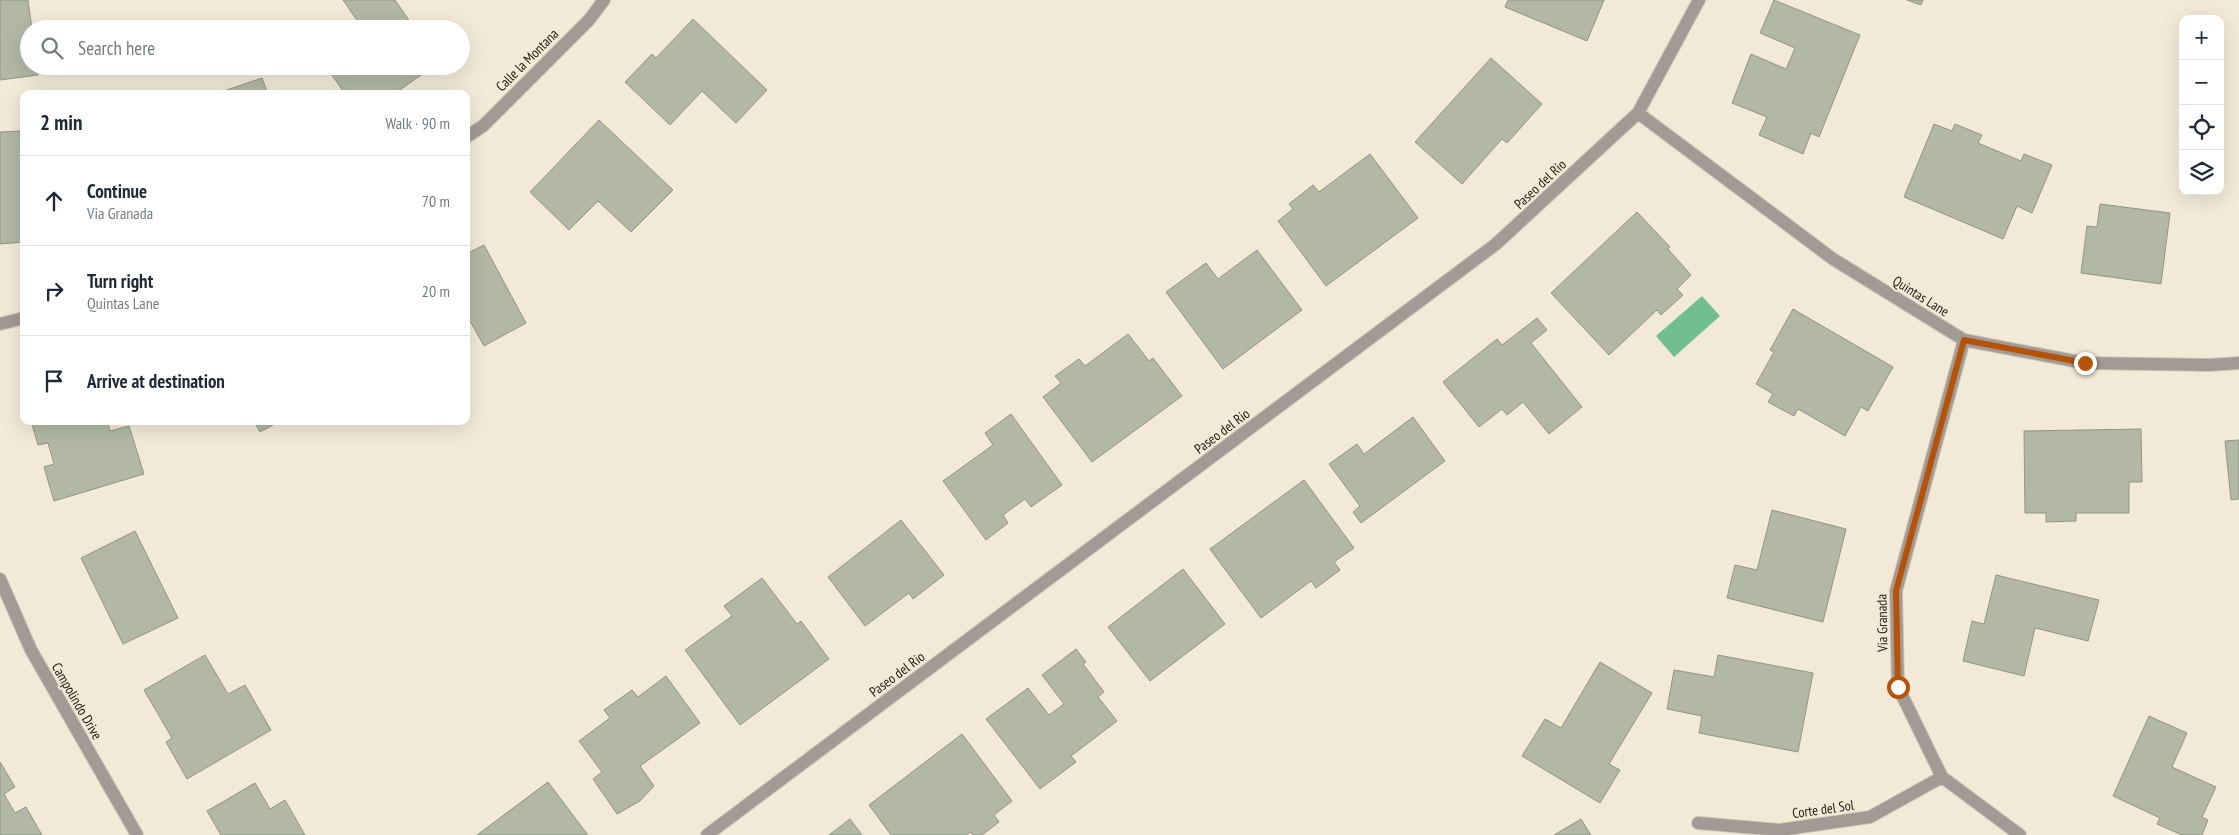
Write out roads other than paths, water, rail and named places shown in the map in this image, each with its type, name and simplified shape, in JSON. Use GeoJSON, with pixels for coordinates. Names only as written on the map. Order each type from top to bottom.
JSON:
{"type":"FeatureCollection","features":[{"type":"Feature","properties":{"kind":"street","name":"Calle la Montana"},"geometry":{"type":"LineString","coordinates":[[470,134],[483,126],[554,56],[589,20],[604,0]]}},
{"type":"Feature","properties":{"kind":"street","name":"Paseo del Rio"},"geometry":{"type":"LineString","coordinates":[[707,835],[1496,244],[1638,113],[1699,0]]}},
{"type":"Feature","properties":{"kind":"street","name":"Quintas Lane"},"geometry":{"type":"LineString","coordinates":[[1638,113],[1833,259],[1964,340],[2085,363],[2210,365],[2239,363]]}},
{"type":"Feature","properties":{"kind":"street"},"geometry":{"type":"LineString","coordinates":[[0,324],[20,319]]}},
{"type":"Feature","properties":{"kind":"street","name":"Via Granada"},"geometry":{"type":"LineString","coordinates":[[1964,340],[1896,591],[1898,687],[1942,777],[2020,835]]}},
{"type":"Feature","properties":{"kind":"street","name":"Campolindo Drive"},"geometry":{"type":"LineString","coordinates":[[0,578],[31,650],[137,835]]}},
{"type":"Feature","properties":{"kind":"street","name":"Corte del Sol"},"geometry":{"type":"LineString","coordinates":[[1698,823],[1780,830],[1870,817],[1942,777]]}}]}
